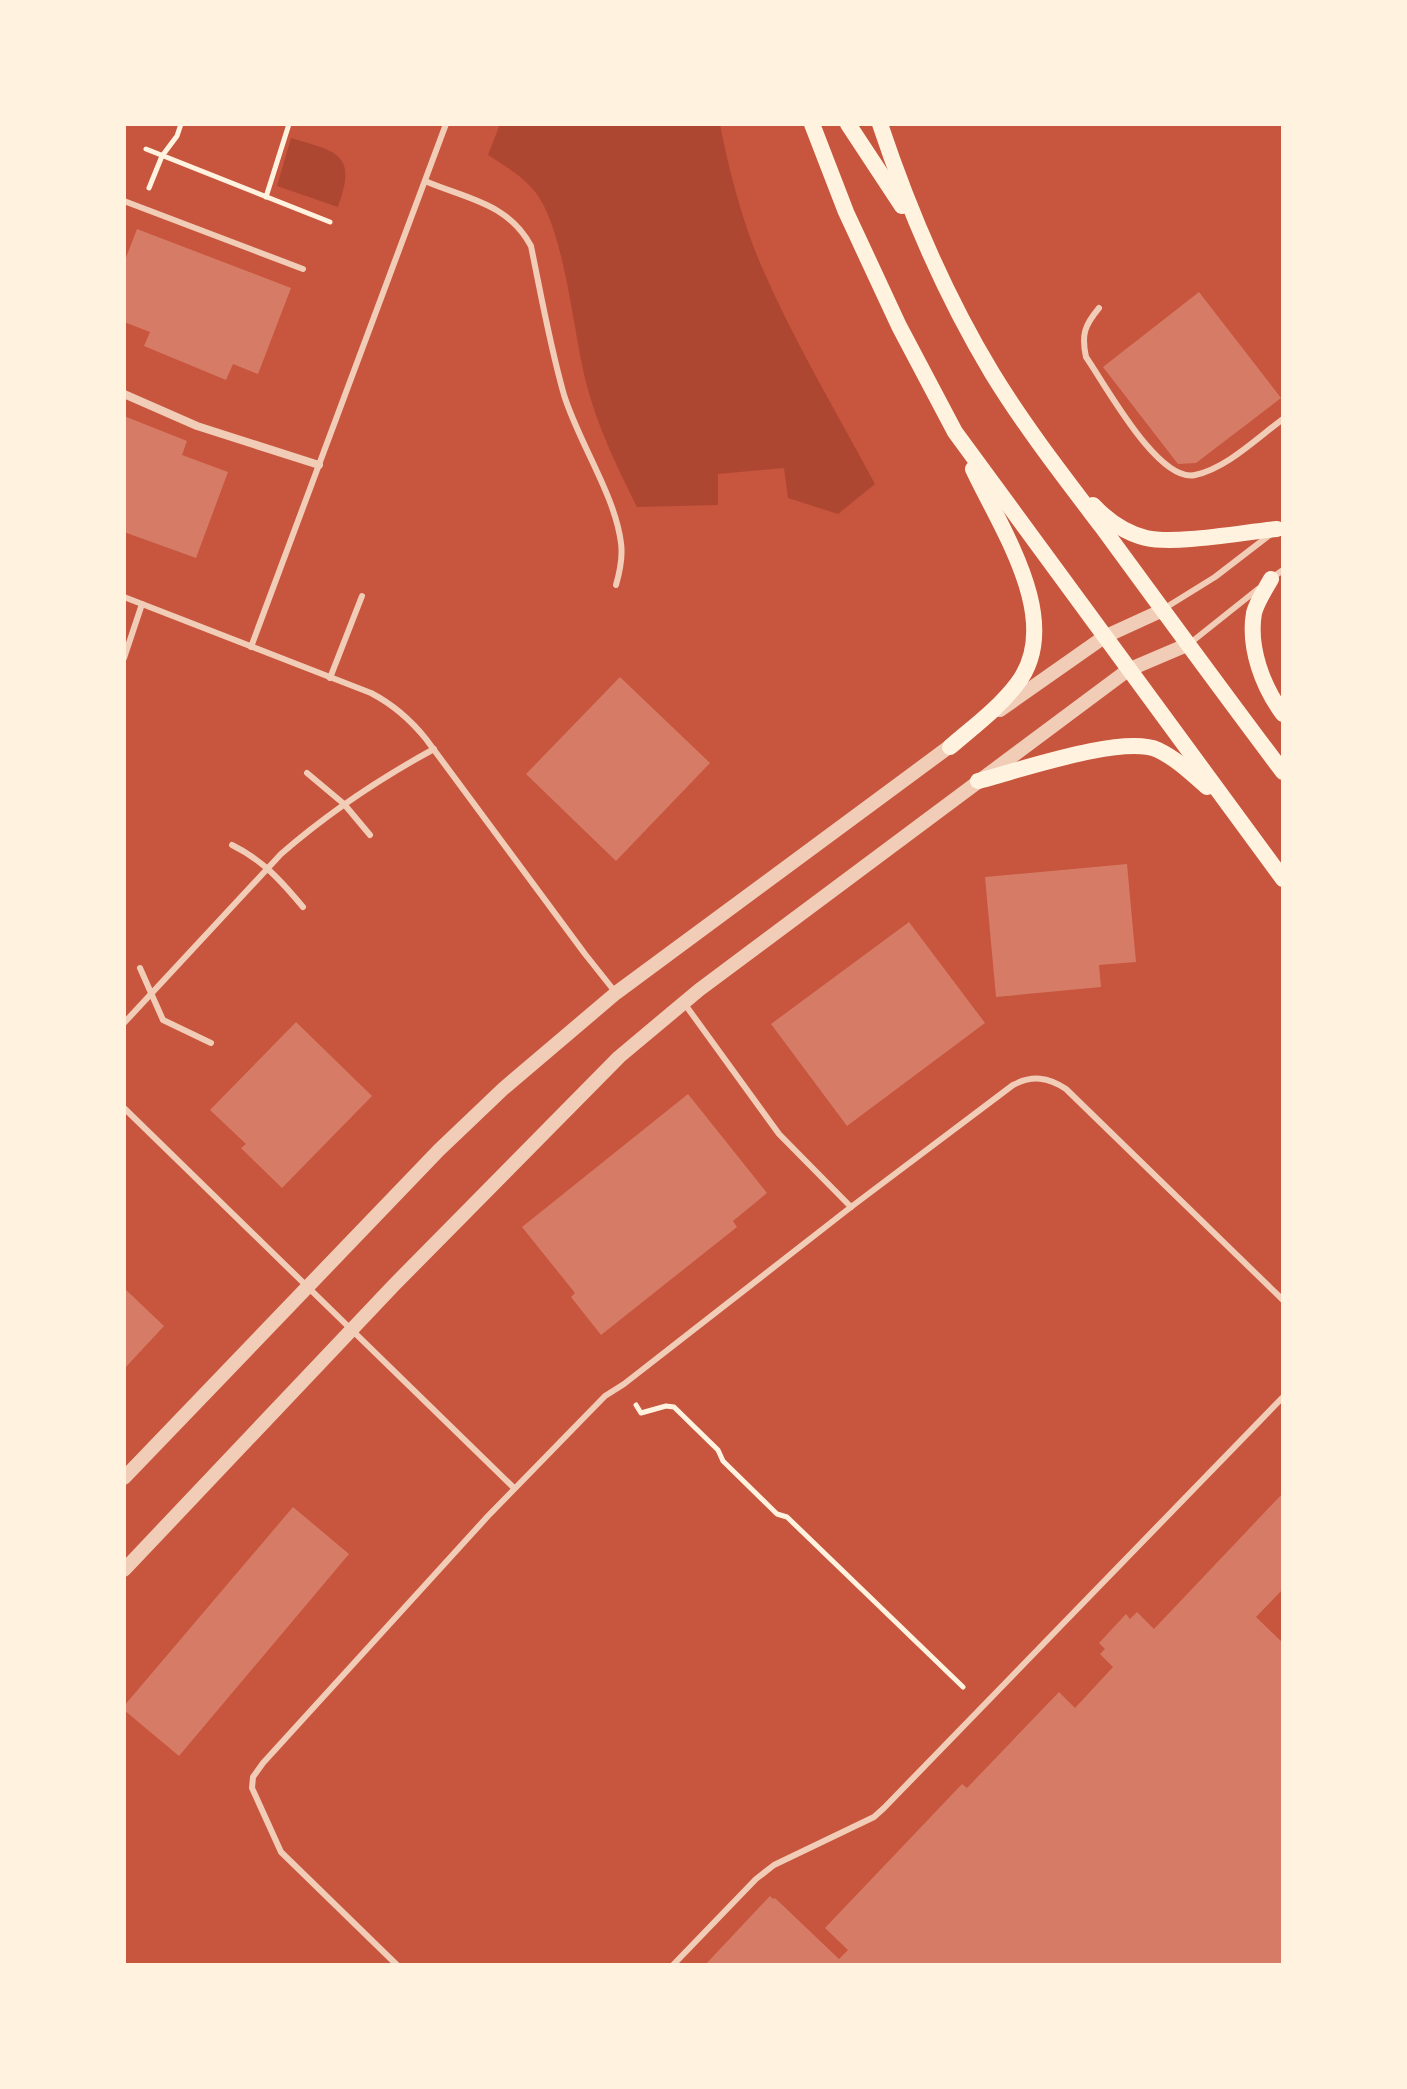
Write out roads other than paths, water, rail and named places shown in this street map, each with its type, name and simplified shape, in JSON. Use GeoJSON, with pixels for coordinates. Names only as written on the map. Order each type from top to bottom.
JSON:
{"type":"FeatureCollection","features":[{"type":"Feature","properties":{"kind":"main road"},"geometry":{"type":"LineString","coordinates":[[812,124],[846,212],[886,298],[955,432],[1022,573],[1036,622],[1030,665],[1017,684],[950,747]]}},
{"type":"Feature","properties":{"kind":"main road"},"geometry":{"type":"LineString","coordinates":[[848,124],[923,237]]}},
{"type":"Feature","properties":{"kind":"main road"},"geometry":{"type":"LineString","coordinates":[[880,124],[899,183],[923,237],[993,375],[1060,471],[1283,772]]}},
{"type":"Feature","properties":{"kind":"main road"},"geometry":{"type":"LineString","coordinates":[[955,432],[1283,879]]}},
{"type":"Feature","properties":{"kind":"main road"},"geometry":{"type":"LineString","coordinates":[[1060,471],[1098,510],[1118,525],[1149,539],[1280,527]]}},
{"type":"Feature","properties":{"kind":"main road"},"geometry":{"type":"LineString","coordinates":[[1277,574],[1254,614],[1258,666],[1263,683],[1283,714]]}},
{"type":"Feature","properties":{"kind":"main road"},"geometry":{"type":"LineString","coordinates":[[978,781],[1082,754],[1125,745],[1144,746],[1177,761],[1229,806]]}},
{"type":"Feature","properties":{"kind":"street"},"geometry":{"type":"LineString","coordinates":[[124,394],[197,426],[319,465]]}},
{"type":"Feature","properties":{"kind":"street"},"geometry":{"type":"LineString","coordinates":[[124,1478],[439,1150],[503,1089],[616,993],[1104,637],[1163,610]]}},
{"type":"Feature","properties":{"kind":"street"},"geometry":{"type":"LineString","coordinates":[[124,1570],[473,1203],[619,1057],[684,1003],[1128,670],[1189,644]]}},
{"type":"Feature","properties":{"kind":"lane"},"geometry":{"type":"LineString","coordinates":[[251,647],[446,124]]}},
{"type":"Feature","properties":{"kind":"lane"},"geometry":{"type":"LineString","coordinates":[[425,181],[512,218],[531,246],[565,397],[615,517],[622,545],[616,585]]}},
{"type":"Feature","properties":{"kind":"lane"},"geometry":{"type":"LineString","coordinates":[[124,201],[303,269]]}},
{"type":"Feature","properties":{"kind":"lane"},"geometry":{"type":"LineString","coordinates":[[1099,308],[1084,326],[1082,340],[1086,357],[1148,448],[1163,464],[1179,474],[1191,476],[1223,462],[1283,419]]}},
{"type":"Feature","properties":{"kind":"lane"},"geometry":{"type":"LineString","coordinates":[[1163,610],[1215,577],[1280,527]]}},
{"type":"Feature","properties":{"kind":"lane"},"geometry":{"type":"LineString","coordinates":[[1189,644],[1277,574]]}},
{"type":"Feature","properties":{"kind":"lane"},"geometry":{"type":"LineString","coordinates":[[330,678],[362,596]]}},
{"type":"Feature","properties":{"kind":"lane"},"geometry":{"type":"LineString","coordinates":[[124,597],[391,704],[410,719],[616,993]]}},
{"type":"Feature","properties":{"kind":"lane"},"geometry":{"type":"LineString","coordinates":[[124,658],[142,604]]}},
{"type":"Feature","properties":{"kind":"lane"},"geometry":{"type":"LineString","coordinates":[[124,1023],[269,868],[308,831],[344,804],[434,749]]}},
{"type":"Feature","properties":{"kind":"lane"},"geometry":{"type":"LineString","coordinates":[[307,773],[344,804],[370,835]]}},
{"type":"Feature","properties":{"kind":"lane"},"geometry":{"type":"LineString","coordinates":[[232,845],[269,868],[303,907]]}},
{"type":"Feature","properties":{"kind":"lane"},"geometry":{"type":"LineString","coordinates":[[140,968],[163,1020],[211,1043]]}},
{"type":"Feature","properties":{"kind":"lane"},"geometry":{"type":"LineString","coordinates":[[684,1003],[779,1134],[851,1207]]}},
{"type":"Feature","properties":{"kind":"lane"},"geometry":{"type":"LineString","coordinates":[[397,1965],[281,1852],[252,1788],[253,1777],[514,1488],[605,1396],[1013,1085],[1025,1079],[1041,1078],[1055,1081],[1066,1089],[1283,1300]]}},
{"type":"Feature","properties":{"kind":"lane"},"geometry":{"type":"LineString","coordinates":[[124,1108],[514,1488]]}},
{"type":"Feature","properties":{"kind":"lane"},"geometry":{"type":"LineString","coordinates":[[673,1965],[774,1865],[874,1817],[884,1808],[1283,1397]]}}]}
